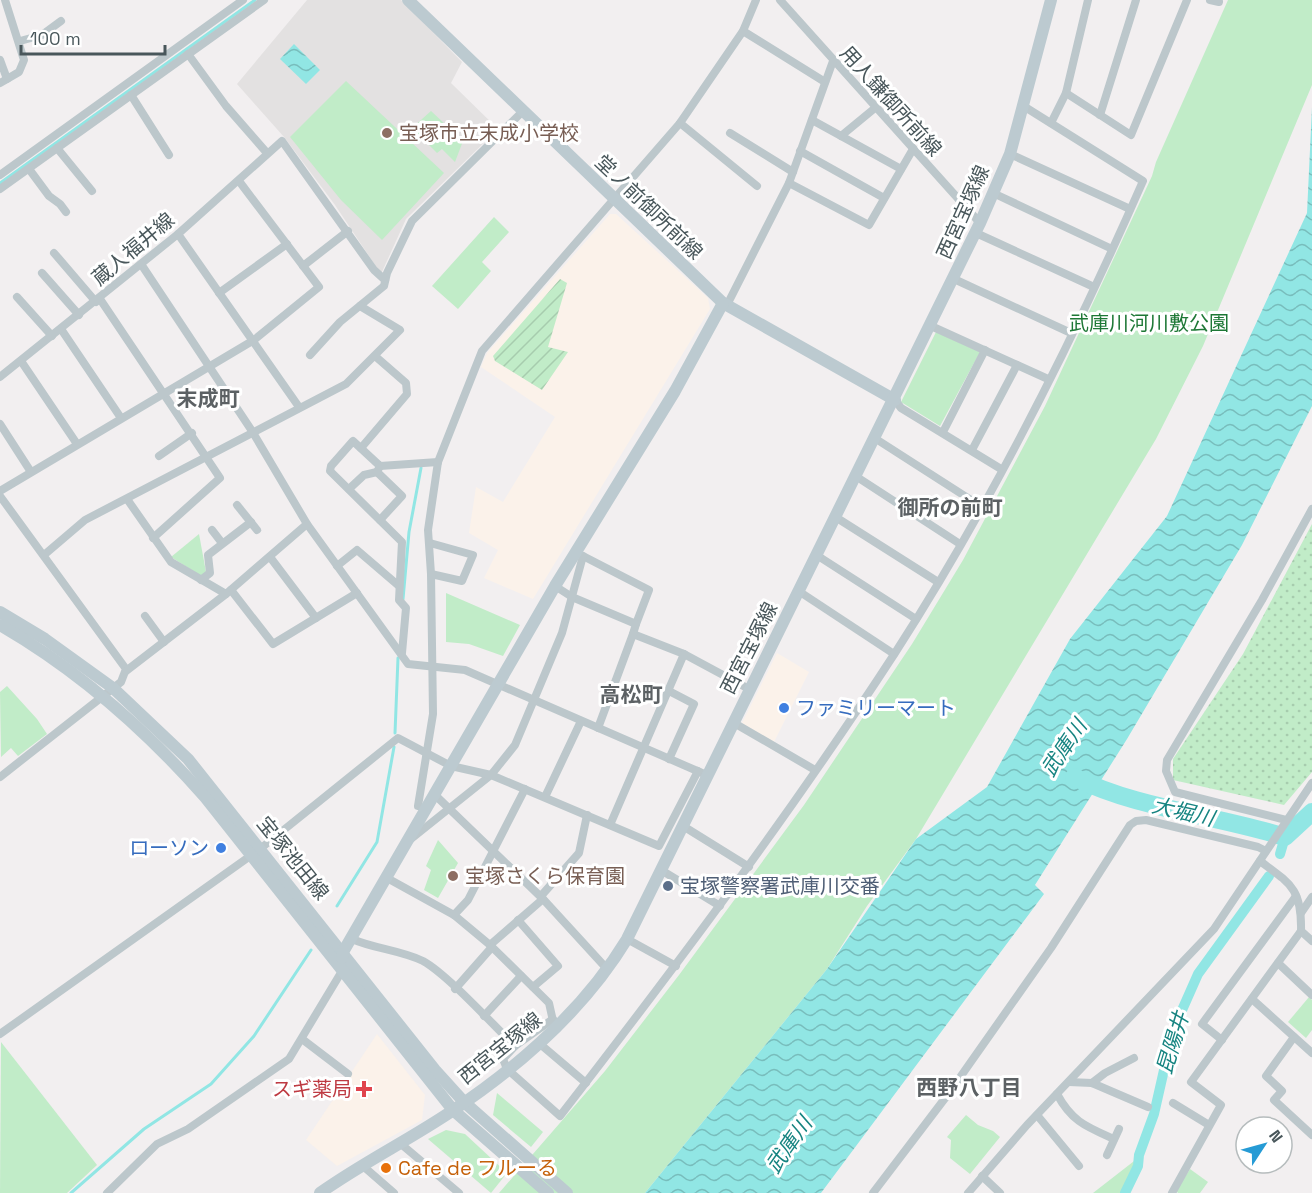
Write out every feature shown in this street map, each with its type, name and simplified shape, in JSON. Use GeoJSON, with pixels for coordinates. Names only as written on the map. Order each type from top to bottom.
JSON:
{"type":"FeatureCollection","features":[{"type":"Feature","properties":{"kind":"street"},"geometry":{"type":"LineString","coordinates":[[0,60],[3,81],[19,72],[24,60],[20,41],[5,0]]}},
{"type":"Feature","properties":{"kind":"street"},"geometry":{"type":"LineString","coordinates":[[0,175],[243,0]]}},
{"type":"Feature","properties":{"kind":"street"},"geometry":{"type":"LineString","coordinates":[[0,189],[264,0]]}},
{"type":"Feature","properties":{"kind":"street","name":"堂ノ前御所前線"},"geometry":{"type":"LineString","coordinates":[[408,0],[725,304],[895,400]]}},
{"type":"Feature","properties":{"kind":"street"},"geometry":{"type":"LineString","coordinates":[[418,806],[433,714],[432,574],[428,530],[438,462],[482,351],[615,201],[680,123],[743,31],[756,0]]}},
{"type":"Feature","properties":{"kind":"street","name":"用人鎌御所前線"},"geometry":{"type":"LineString","coordinates":[[780,0],[913,149],[978,228]]}},
{"type":"Feature","properties":{"kind":"street","name":"西宮宝塚線"},"geometry":{"type":"LineString","coordinates":[[324,1192],[453,1110],[540,1044],[554,1024],[608,970],[627,939],[683,825],[703,773],[734,723],[932,326],[978,228],[1010,154],[1025,107],[1051,0]]}},
{"type":"Feature","properties":{"kind":"street"},"geometry":{"type":"LineString","coordinates":[[1051,123],[1066,93],[1088,0]]}},
{"type":"Feature","properties":{"kind":"street"},"geometry":{"type":"LineString","coordinates":[[1100,115],[1136,0]]}},
{"type":"Feature","properties":{"kind":"street"},"geometry":{"type":"LineString","coordinates":[[1066,93],[1131,135],[1187,0]]}},
{"type":"Feature","properties":{"kind":"street"},"geometry":{"type":"LineString","coordinates":[[20,41],[42,35],[61,21]]}},
{"type":"Feature","properties":{"kind":"street"},"geometry":{"type":"LineString","coordinates":[[743,31],[825,82]]}},
{"type":"Feature","properties":{"kind":"street"},"geometry":{"type":"LineString","coordinates":[[188,54],[226,106],[267,153]]}},
{"type":"Feature","properties":{"kind":"street"},"geometry":{"type":"LineString","coordinates":[[166,56],[173,65]]}},
{"type":"Feature","properties":{"kind":"street"},"geometry":{"type":"LineString","coordinates":[[106,1193],[157,1144],[188,1129],[289,1059],[303,1038],[342,972],[343,952],[497,684],[555,586],[579,554],[725,304],[789,183],[833,61]]}},
{"type":"Feature","properties":{"kind":"street"},"geometry":{"type":"LineString","coordinates":[[131,95],[169,155]]}},
{"type":"Feature","properties":{"kind":"street"},"geometry":{"type":"LineString","coordinates":[[387,878],[454,915],[491,946],[549,1003],[554,1024],[515,1046],[503,1059],[507,1069],[560,1116],[749,867],[894,654],[982,507],[1112,249],[1143,181],[1025,107]]}},
{"type":"Feature","properties":{"kind":"street"},"geometry":{"type":"LineString","coordinates":[[841,136],[875,108]]}},
{"type":"Feature","properties":{"kind":"street"},"geometry":{"type":"LineString","coordinates":[[310,355],[340,322],[384,286],[412,221],[523,111]]}},
{"type":"Feature","properties":{"kind":"street"},"geometry":{"type":"LineString","coordinates":[[812,120],[901,169]]}},
{"type":"Feature","properties":{"kind":"street"},"geometry":{"type":"LineString","coordinates":[[680,123],[757,186]]}},
{"type":"Feature","properties":{"kind":"street"},"geometry":{"type":"LineString","coordinates":[[730,133],[793,172]]}},
{"type":"Feature","properties":{"kind":"street","name":"蔵人福井線"},"geometry":{"type":"LineString","coordinates":[[0,377],[178,234],[282,141],[348,231]]}},
{"type":"Feature","properties":{"kind":"street"},"geometry":{"type":"LineString","coordinates":[[57,148],[92,191]]}},
{"type":"Feature","properties":{"kind":"street"},"geometry":{"type":"LineString","coordinates":[[789,183],[869,225],[913,149]]}},
{"type":"Feature","properties":{"kind":"street"},"geometry":{"type":"LineString","coordinates":[[800,151],[884,198]]}},
{"type":"Feature","properties":{"kind":"street"},"geometry":{"type":"LineString","coordinates":[[1010,154],[1130,209]]}},
{"type":"Feature","properties":{"kind":"street"},"geometry":{"type":"LineString","coordinates":[[29,169],[49,196],[66,212]]}},
{"type":"Feature","properties":{"kind":"street"},"geometry":{"type":"LineString","coordinates":[[0,491],[254,340],[319,287],[239,181]]}},
{"type":"Feature","properties":{"kind":"street"},"geometry":{"type":"LineString","coordinates":[[993,193],[1112,249]]}},
{"type":"Feature","properties":{"kind":"street"},"geometry":{"type":"LineString","coordinates":[[978,228],[1094,286]]}},
{"type":"Feature","properties":{"kind":"street"},"geometry":{"type":"LineString","coordinates":[[303,266],[348,231],[374,270],[385,280]]}},
{"type":"Feature","properties":{"kind":"street"},"geometry":{"type":"LineString","coordinates":[[178,234],[299,407]]}},
{"type":"Feature","properties":{"kind":"street"},"geometry":{"type":"LineString","coordinates":[[219,293],[287,244]]}},
{"type":"Feature","properties":{"kind":"street"},"geometry":{"type":"LineString","coordinates":[[54,253],[98,300],[165,393],[220,478],[153,538]]}},
{"type":"Feature","properties":{"kind":"street"},"geometry":{"type":"LineString","coordinates":[[0,1034],[255,852],[398,738],[451,766],[491,775],[659,846],[665,840],[703,773],[465,670],[408,664],[307,524],[252,431],[141,264]]}},
{"type":"Feature","properties":{"kind":"street"},"geometry":{"type":"LineString","coordinates":[[42,273],[79,315]]}},
{"type":"Feature","properties":{"kind":"street"},"geometry":{"type":"LineString","coordinates":[[954,279],[1071,333]]}},
{"type":"Feature","properties":{"kind":"street"},"geometry":{"type":"LineString","coordinates":[[17,297],[52,336]]}},
{"type":"Feature","properties":{"kind":"street"},"geometry":{"type":"LineString","coordinates":[[44,555],[85,520],[346,384],[400,330],[360,306]]}},
{"type":"Feature","properties":{"kind":"street"},"geometry":{"type":"LineString","coordinates":[[932,326],[1048,379]]}},
{"type":"Feature","properties":{"kind":"street"},"geometry":{"type":"LineString","coordinates":[[61,329],[121,418]]}},
{"type":"Feature","properties":{"kind":"street"},"geometry":{"type":"LineString","coordinates":[[943,432],[985,350]]}},
{"type":"Feature","properties":{"kind":"street"},"geometry":{"type":"LineString","coordinates":[[361,448],[407,394],[406,383],[375,356]]}},
{"type":"Feature","properties":{"kind":"street"},"geometry":{"type":"LineString","coordinates":[[21,361],[77,444]]}},
{"type":"Feature","properties":{"kind":"street"},"geometry":{"type":"LineString","coordinates":[[972,450],[1017,365]]}},
{"type":"Feature","properties":{"kind":"street"},"geometry":{"type":"LineString","coordinates":[[895,400],[901,408],[1001,469]]}},
{"type":"Feature","properties":{"kind":"street"},"geometry":{"type":"LineString","coordinates":[[0,424],[31,472]]}},
{"type":"Feature","properties":{"kind":"street"},"geometry":{"type":"LineString","coordinates":[[159,456],[192,433]]}},
{"type":"Feature","properties":{"kind":"street"},"geometry":{"type":"LineString","coordinates":[[876,439],[982,507]]}},
{"type":"Feature","properties":{"kind":"street"},"geometry":{"type":"LineString","coordinates":[[380,520],[402,496],[353,441],[331,466],[330,471],[402,542],[399,600],[406,608],[402,653]]}},
{"type":"Feature","properties":{"kind":"street"},"geometry":{"type":"LineString","coordinates":[[349,489],[364,475],[379,469],[438,462]]}},
{"type":"Feature","properties":{"kind":"street"},"geometry":{"type":"LineString","coordinates":[[857,477],[960,544]]}},
{"type":"Feature","properties":{"kind":"street"},"geometry":{"type":"LineString","coordinates":[[0,496],[123,663],[126,671],[124,679],[0,777]]}},
{"type":"Feature","properties":{"kind":"street"},"geometry":{"type":"LineString","coordinates":[[127,499],[171,562],[201,580],[229,592],[273,644],[357,593]]}},
{"type":"Feature","properties":{"kind":"street"},"geometry":{"type":"LineString","coordinates":[[237,504],[257,530]]}},
{"type":"Feature","properties":{"kind":"street"},"geometry":{"type":"LineString","coordinates":[[1285,821],[1175,792],[1166,771],[1167,760],[1262,600],[1312,509]]}},
{"type":"Feature","properties":{"kind":"street"},"geometry":{"type":"LineString","coordinates":[[837,518],[938,582]]}},
{"type":"Feature","properties":{"kind":"street"},"geometry":{"type":"LineString","coordinates":[[201,580],[210,573],[208,555],[251,522]]}},
{"type":"Feature","properties":{"kind":"street"},"geometry":{"type":"LineString","coordinates":[[126,671],[229,592],[307,524]]}},
{"type":"Feature","properties":{"kind":"street"},"geometry":{"type":"LineString","coordinates":[[212,531],[222,543]]}},
{"type":"Feature","properties":{"kind":"street"},"geometry":{"type":"LineString","coordinates":[[430,543],[473,555],[462,581],[432,574]]}},
{"type":"Feature","properties":{"kind":"street"},"geometry":{"type":"LineString","coordinates":[[337,566],[357,550],[399,586]]}},
{"type":"Feature","properties":{"kind":"street"},"geometry":{"type":"LineString","coordinates":[[408,842],[491,775],[515,745],[562,633],[572,597],[579,554]]}},
{"type":"Feature","properties":{"kind":"street"},"geometry":{"type":"LineString","coordinates":[[579,554],[649,590],[598,728]]}},
{"type":"Feature","properties":{"kind":"street"},"geometry":{"type":"LineString","coordinates":[[270,556],[316,618]]}},
{"type":"Feature","properties":{"kind":"street"},"geometry":{"type":"LineString","coordinates":[[818,556],[916,619]]}},
{"type":"Feature","properties":{"kind":"street"},"geometry":{"type":"LineString","coordinates":[[555,586],[572,597],[636,624]]}},
{"type":"Feature","properties":{"kind":"street"},"geometry":{"type":"LineString","coordinates":[[800,592],[894,654]]}},
{"type":"Feature","properties":{"kind":"street"},"geometry":{"type":"LineString","coordinates":[[0,612],[53,645],[108,692],[255,852],[342,972],[453,1110],[524,1164],[567,1193]]}},
{"type":"Feature","properties":{"kind":"street"},"geometry":{"type":"LineString","coordinates":[[145,616],[164,642]]}},
{"type":"Feature","properties":{"kind":"street"},"geometry":{"type":"LineString","coordinates":[[0,626],[108,692]]}},
{"type":"Feature","properties":{"kind":"street"},"geometry":{"type":"LineString","coordinates":[[633,634],[684,654],[749,689]]}},
{"type":"Feature","properties":{"kind":"street"},"geometry":{"type":"LineString","coordinates":[[610,825],[684,654]]}},
{"type":"Feature","properties":{"kind":"street"},"geometry":{"type":"LineString","coordinates":[[669,691],[694,704],[669,759]]}},
{"type":"Feature","properties":{"kind":"street"},"geometry":{"type":"LineString","coordinates":[[545,797],[581,721]]}},
{"type":"Feature","properties":{"kind":"street"},"geometry":{"type":"LineString","coordinates":[[734,723],[815,770]]}},
{"type":"Feature","properties":{"kind":"street"},"geometry":{"type":"LineString","coordinates":[[968,1193],[1037,1115],[1208,936],[1312,783]]}},
{"type":"Feature","properties":{"kind":"street"},"geometry":{"type":"LineString","coordinates":[[454,915],[468,900],[525,789]]}},
{"type":"Feature","properties":{"kind":"street"},"geometry":{"type":"LineString","coordinates":[[434,794],[542,898],[608,970]]}},
{"type":"Feature","properties":{"kind":"street"},"geometry":{"type":"LineString","coordinates":[[455,989],[491,946],[542,898],[579,853],[588,815]]}},
{"type":"Feature","properties":{"kind":"street"},"geometry":{"type":"LineString","coordinates":[[873,1193],[949,1093],[1037,968],[1130,825],[1136,821],[1146,820],[1268,849]]}},
{"type":"Feature","properties":{"kind":"street"},"geometry":{"type":"LineString","coordinates":[[683,825],[749,867]]}},
{"type":"Feature","properties":{"kind":"street","name":"宝塚池田線"},"geometry":{"type":"LineString","coordinates":[[255,852],[343,952],[407,1036],[464,1102],[524,1164]]}},
{"type":"Feature","properties":{"kind":"street"},"geometry":{"type":"LineString","coordinates":[[1172,1193],[1221,1104],[1191,1082],[1301,931],[1301,913],[1290,883],[1260,861]]}},
{"type":"Feature","properties":{"kind":"street"},"geometry":{"type":"LineString","coordinates":[[661,870],[720,906]]}},
{"type":"Feature","properties":{"kind":"street"},"geometry":{"type":"LineString","coordinates":[[1222,1040],[1202,1024],[1296,896]]}},
{"type":"Feature","properties":{"kind":"street"},"geometry":{"type":"LineString","coordinates":[[1301,913],[1312,897]]}},
{"type":"Feature","properties":{"kind":"street"},"geometry":{"type":"LineString","coordinates":[[518,920],[558,966],[532,987]]}},
{"type":"Feature","properties":{"kind":"street"},"geometry":{"type":"LineString","coordinates":[[1301,931],[1312,941]]}},
{"type":"Feature","properties":{"kind":"street"},"geometry":{"type":"LineString","coordinates":[[352,939],[367,945],[399,951],[425,963],[515,1046]]}},
{"type":"Feature","properties":{"kind":"street"},"geometry":{"type":"LineString","coordinates":[[627,939],[676,966]]}},
{"type":"Feature","properties":{"kind":"street"},"geometry":{"type":"LineString","coordinates":[[1278,963],[1312,995]]}},
{"type":"Feature","properties":{"kind":"street"},"geometry":{"type":"LineString","coordinates":[[484,1016],[521,976]]}},
{"type":"Feature","properties":{"kind":"street"},"geometry":{"type":"LineString","coordinates":[[1252,999],[1312,1053]]}},
{"type":"Feature","properties":{"kind":"street"},"geometry":{"type":"LineString","coordinates":[[1294,1037],[1266,1076],[1282,1091],[1274,1100],[1312,1135]]}},
{"type":"Feature","properties":{"kind":"street"},"geometry":{"type":"LineString","coordinates":[[303,1038],[348,1074]]}},
{"type":"Feature","properties":{"kind":"street"},"geometry":{"type":"LineString","coordinates":[[540,1044],[586,1083]]}},
{"type":"Feature","properties":{"kind":"street"},"geometry":{"type":"LineString","coordinates":[[1092,1083],[1105,1073],[1134,1058]]}},
{"type":"Feature","properties":{"kind":"street"},"geometry":{"type":"LineString","coordinates":[[1068,1082],[1092,1083],[1148,1107]]}},
{"type":"Feature","properties":{"kind":"street"},"geometry":{"type":"LineString","coordinates":[[1057,1094],[1066,1111],[1081,1124],[1114,1139]]}},
{"type":"Feature","properties":{"kind":"street"},"geometry":{"type":"LineString","coordinates":[[1173,1103],[1209,1125]]}},
{"type":"Feature","properties":{"kind":"street"},"geometry":{"type":"LineString","coordinates":[[1037,1115],[1079,1166]]}},
{"type":"Feature","properties":{"kind":"street"},"geometry":{"type":"LineString","coordinates":[[1107,1155],[1119,1129]]}},
{"type":"Feature","properties":{"kind":"street"},"geometry":{"type":"LineString","coordinates":[[401,1144],[459,1193]]}},
{"type":"Feature","properties":{"kind":"street"},"geometry":{"type":"LineString","coordinates":[[524,1164],[548,1193]]}},
{"type":"Feature","properties":{"kind":"street"},"geometry":{"type":"LineString","coordinates":[[363,1166],[394,1193]]}},
{"type":"Feature","properties":{"kind":"street"},"geometry":{"type":"LineString","coordinates":[[982,1176],[1000,1193]]}},
{"type":"Feature","properties":{"kind":"shaded area","name":"宝塚市立末成小学校"},"geometry":{"type":"Polygon","coordinates":[[[307,0],[401,0],[462,62],[451,83],[498,129],[406,219],[381,274],[335,205],[284,137],[237,84],[307,0]]]}},
{"type":"Feature","properties":{"kind":"shaded area"},"geometry":{"type":"Polygon","coordinates":[[[610,214],[616,214],[708,298],[710,309],[533,599],[484,578],[498,550],[469,533],[476,487],[503,502],[555,417],[481,367],[487,353],[610,214]]]}},
{"type":"Feature","properties":{"kind":"shaded area"},"geometry":{"type":"Polygon","coordinates":[[[777,653],[809,672],[774,742],[742,723],[777,653]]]}},
{"type":"Feature","properties":{"kind":"shaded area"},"geometry":{"type":"Polygon","coordinates":[[[377,1034],[425,1095],[422,1120],[337,1166],[306,1140],[377,1034]]]}},
{"type":"Feature","properties":{"kind":"green space","name":"武庫川河川敷公園"},"geometry":{"type":"Polygon","coordinates":[[[1228,0],[1312,0],[1312,85],[1203,346],[1156,439],[916,839],[867,906],[827,969],[645,1193],[499,1193],[605,1071],[679,975],[804,805],[912,644],[963,560],[1045,406],[1152,176],[1156,162],[1228,0]]]}},
{"type":"Feature","properties":{"kind":"green space"},"geometry":{"type":"Polygon","coordinates":[[[346,81],[444,173],[382,240],[341,200],[290,137],[346,81]]]}},
{"type":"Feature","properties":{"kind":"green space"},"geometry":{"type":"Polygon","coordinates":[[[431,111],[463,141],[455,162],[442,149],[437,153],[412,128],[431,111]]]}},
{"type":"Feature","properties":{"kind":"green space"},"geometry":{"type":"Polygon","coordinates":[[[494,217],[509,232],[482,262],[491,271],[458,309],[432,286],[494,217]]]}},
{"type":"Feature","properties":{"kind":"green space"},"geometry":{"type":"Polygon","coordinates":[[[560,279],[567,283],[548,347],[568,352],[542,390],[495,361],[493,356],[560,279]]]}},
{"type":"Feature","properties":{"kind":"green space"},"geometry":{"type":"Polygon","coordinates":[[[936,332],[980,352],[940,426],[901,402],[936,332]]]}},
{"type":"Feature","properties":{"kind":"green space"},"geometry":{"type":"Polygon","coordinates":[[[1312,524],[1312,772],[1284,805],[1173,780],[1173,759],[1243,654],[1312,524]]]}},
{"type":"Feature","properties":{"kind":"green space"},"geometry":{"type":"Polygon","coordinates":[[[199,534],[206,572],[201,576],[171,557],[199,534]]]}},
{"type":"Feature","properties":{"kind":"green space"},"geometry":{"type":"Polygon","coordinates":[[[446,593],[520,625],[503,656],[469,644],[446,642],[446,593]]]}},
{"type":"Feature","properties":{"kind":"green space"},"geometry":{"type":"Polygon","coordinates":[[[7,686],[37,719],[47,734],[18,756],[11,748],[1,757],[0,692],[7,686]]]}},
{"type":"Feature","properties":{"kind":"green space"},"geometry":{"type":"Polygon","coordinates":[[[438,840],[458,863],[438,898],[424,890],[431,870],[426,866],[438,840]]]}},
{"type":"Feature","properties":{"kind":"green space"},"geometry":{"type":"Polygon","coordinates":[[[1309,997],[1312,1000],[1312,1030],[1306,1038],[1288,1022],[1309,997]]]}},
{"type":"Feature","properties":{"kind":"green space"},"geometry":{"type":"Polygon","coordinates":[[[1,1042],[97,1165],[67,1193],[0,1193],[1,1042]]]}},
{"type":"Feature","properties":{"kind":"green space"},"geometry":{"type":"Polygon","coordinates":[[[497,1093],[543,1132],[531,1147],[493,1115],[497,1093]]]}},
{"type":"Feature","properties":{"kind":"green space"},"geometry":{"type":"Polygon","coordinates":[[[966,1115],[978,1125],[993,1131],[1000,1137],[970,1174],[950,1158],[951,1140],[947,1137],[966,1115]]]}},
{"type":"Feature","properties":{"kind":"green space"},"geometry":{"type":"Polygon","coordinates":[[[446,1130],[465,1134],[507,1173],[491,1193],[428,1139],[446,1130]]]}},
{"type":"Feature","properties":{"kind":"green space"},"geometry":{"type":"Polygon","coordinates":[[[1138,1158],[1138,1165],[1124,1193],[1093,1193],[1138,1158]]]}},
{"type":"Feature","properties":{"kind":"green space"},"geometry":{"type":"Polygon","coordinates":[[[1190,1169],[1208,1182],[1200,1193],[1178,1193],[1176,1191],[1190,1169]]]}},
{"type":"Feature","properties":{"kind":"water"},"geometry":{"type":"Polygon","coordinates":[[[294,44],[320,70],[306,84],[280,59],[294,44]]]}},
{"type":"Feature","properties":{"kind":"water","name":"武庫川"},"geometry":{"type":"Polygon","coordinates":[[[1312,107],[1312,406],[1242,545],[1127,739],[1035,885],[1044,894],[821,1193],[645,1193],[827,969],[916,839],[987,787],[1070,639],[1167,516],[1307,213],[1312,107]]]}},
{"type":"Feature","properties":{"kind":"waterway"},"geometry":{"type":"LineString","coordinates":[[0,183],[255,0]]}},
{"type":"Feature","properties":{"kind":"waterway"},"geometry":{"type":"LineString","coordinates":[[403,599],[409,532],[421,468]]}},
{"type":"Feature","properties":{"kind":"waterway"},"geometry":{"type":"LineString","coordinates":[[395,733],[398,658]]}},
{"type":"Feature","properties":{"kind":"waterway"},"geometry":{"type":"LineString","coordinates":[[337,906],[377,842],[394,747]]}},
{"type":"Feature","properties":{"kind":"waterway","name":"大堀川"},"geometry":{"type":"LineString","coordinates":[[1074,777],[1124,797],[1285,837],[1312,812]]}},
{"type":"Feature","properties":{"kind":"waterway","name":"昆陽井"},"geometry":{"type":"LineString","coordinates":[[1280,854],[1285,837]]}},
{"type":"Feature","properties":{"kind":"waterway","name":"昆陽井"},"geometry":{"type":"LineString","coordinates":[[1125,1193],[1138,1166],[1139,1155],[1154,1114],[1164,1070],[1172,1059],[1175,1026],[1198,974],[1269,876]]}},
{"type":"Feature","properties":{"kind":"waterway"},"geometry":{"type":"LineString","coordinates":[[71,1193],[144,1129],[211,1084],[254,1036],[311,950]]}},
{"type":"Feature","properties":{"kind":"place","name":"宝塚市立末成小学校"},"geometry":{"type":"Point","coordinates":[387,133]}},
{"type":"Feature","properties":{"kind":"place","name":"ファミリーマート"},"geometry":{"type":"Point","coordinates":[784,708]}},
{"type":"Feature","properties":{"kind":"place","name":"ローソン"},"geometry":{"type":"Point","coordinates":[221,848]}},
{"type":"Feature","properties":{"kind":"place","name":"宝塚さくら保育園"},"geometry":{"type":"Point","coordinates":[453,876]}},
{"type":"Feature","properties":{"kind":"place","name":"宝塚警察署武庫川交番"},"geometry":{"type":"Point","coordinates":[668,886]}},
{"type":"Feature","properties":{"kind":"place","name":"スギ薬局"},"geometry":{"type":"Point","coordinates":[364,1089]}},
{"type":"Feature","properties":{"kind":"place","name":"Cafe de フルーる"},"geometry":{"type":"Point","coordinates":[386,1168]}},
{"type":"Feature","properties":{"kind":"district","name":"末成町"},"geometry":{"type":"Point","coordinates":[208,399]}},
{"type":"Feature","properties":{"kind":"district","name":"御所の前町"},"geometry":{"type":"Point","coordinates":[950,508]}},
{"type":"Feature","properties":{"kind":"district","name":"高松町"},"geometry":{"type":"Point","coordinates":[631,695]}},
{"type":"Feature","properties":{"kind":"district","name":"西野八丁目"},"geometry":{"type":"Point","coordinates":[969,1088]}}]}
